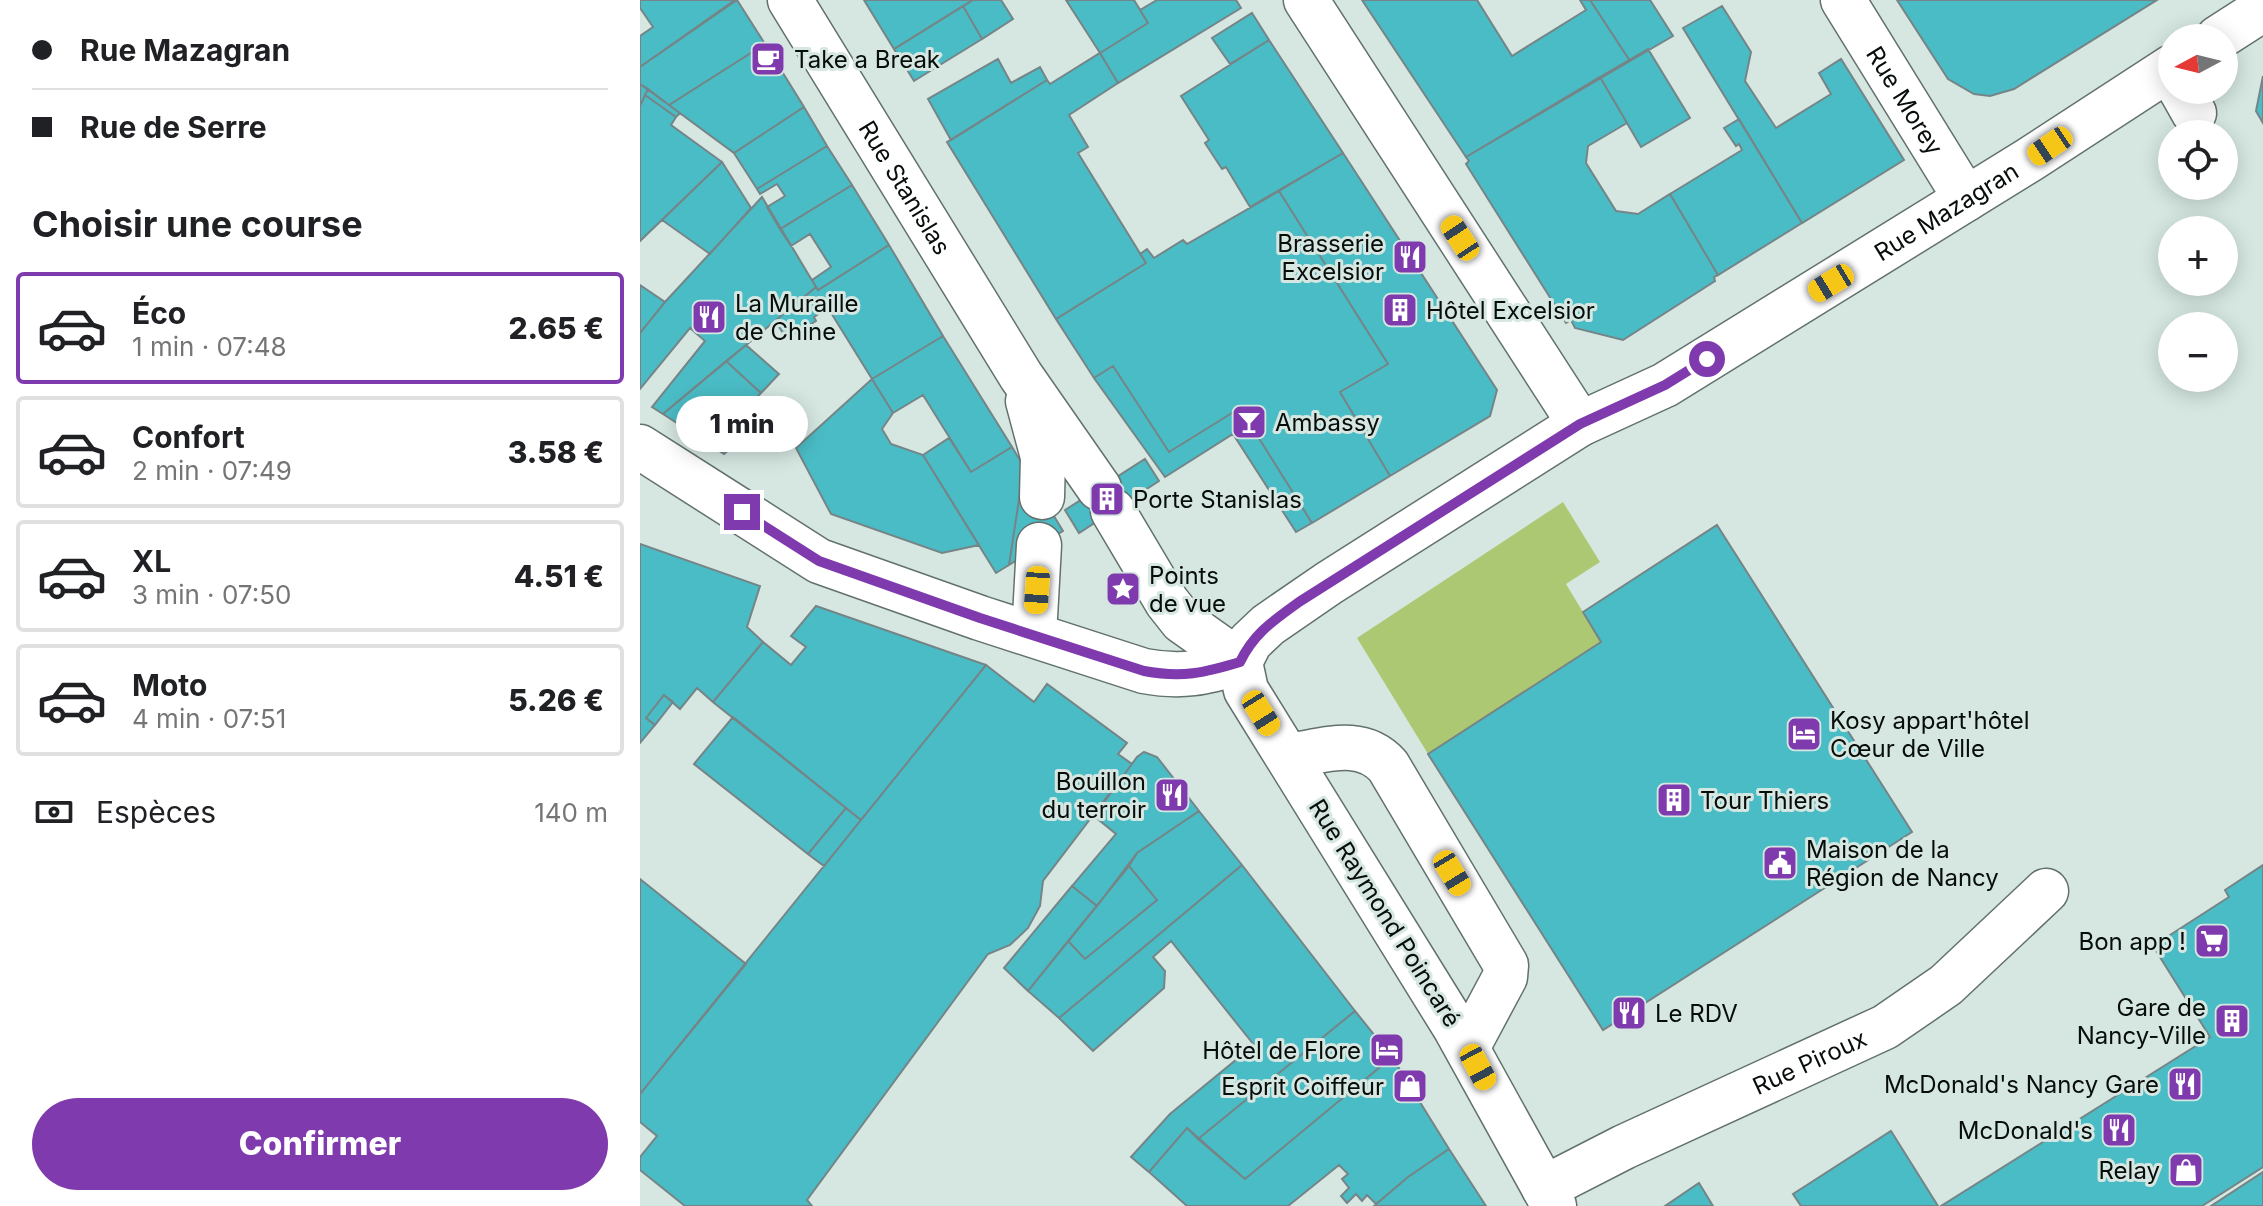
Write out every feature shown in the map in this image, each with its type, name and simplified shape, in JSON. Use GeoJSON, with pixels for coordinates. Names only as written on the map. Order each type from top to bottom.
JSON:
{"type":"FeatureCollection","features":[{"type":"Feature","properties":{"kind":"street","name":"Rue Stanislas"},"geometry":{"type":"LineString","coordinates":[[790,0],[1021,376],[1106,499],[1167,602],[1182,621],[1240,662]]}},
{"type":"Feature","properties":{"kind":"street"},"geometry":{"type":"LineString","coordinates":[[1306,0],[1580,424]]}},
{"type":"Feature","properties":{"kind":"street","name":"Rue Morey"},"geometry":{"type":"LineString","coordinates":[[1843,0],[1966,199]]}},
{"type":"Feature","properties":{"kind":"street"},"geometry":{"type":"LineString","coordinates":[[2238,25],[2263,9]]}},
{"type":"Feature","properties":{"kind":"street","name":"Rue Mazagran"},"geometry":{"type":"LineString","coordinates":[[1240,662],[1250,642],[1299,602],[1580,424],[1665,385],[1966,199],[2158,93]]}},
{"type":"Feature","properties":{"kind":"street","name":"Rue Stanislas"},"geometry":{"type":"LineString","coordinates":[[1021,376],[1043,457],[1042,497]]}},
{"type":"Feature","properties":{"kind":"street"},"geometry":{"type":"LineString","coordinates":[[640,447],[819,561],[1144,671],[1171,676],[1199,674],[1240,662]]}},
{"type":"Feature","properties":{"kind":"street"},"geometry":{"type":"LineString","coordinates":[[1034,635],[1039,545]]}},
{"type":"Feature","properties":{"kind":"street","name":"Rue Raymond Poincaré"},"geometry":{"type":"LineString","coordinates":[[1240,662],[1246,690],[1467,1048],[1549,1197]]}},
{"type":"Feature","properties":{"kind":"street"},"geometry":{"type":"LineString","coordinates":[[1288,756],[1345,747],[1366,749],[1379,756],[1388,766],[1506,965],[1505,977],[1467,1048]]}},
{"type":"Feature","properties":{"kind":"street","name":"Rue Piroux"},"geometry":{"type":"LineString","coordinates":[[1549,1197],[1624,1147],[1885,1027],[1946,985],[2046,891]]}},
{"type":"Feature","properties":{"kind":"green space"},"geometry":{"type":"Polygon","coordinates":[[[1563,502],[1600,562],[1566,584],[1601,642],[1428,754],[1357,638],[1563,502]]]}},
{"type":"Feature","properties":{"kind":"building"},"geometry":{"type":"Polygon","coordinates":[[[640,0],[735,0],[640,67],[640,36],[653,27],[640,8],[640,0]]]}},
{"type":"Feature","properties":{"kind":"building"},"geometry":{"type":"Polygon","coordinates":[[[737,0],[765,44],[669,105],[640,84],[640,67],[737,0]]]}},
{"type":"Feature","properties":{"kind":"building"},"geometry":{"type":"Polygon","coordinates":[[[864,0],[973,0],[894,49],[864,0]]]}},
{"type":"Feature","properties":{"kind":"building"},"geometry":{"type":"Polygon","coordinates":[[[973,0],[1001,0],[1013,19],[982,39],[963,6],[973,0]]]}},
{"type":"Feature","properties":{"kind":"building"},"geometry":{"type":"Polygon","coordinates":[[[1066,0],[1134,0],[1148,23],[1100,53],[1066,0]]]}},
{"type":"Feature","properties":{"kind":"building"},"geometry":{"type":"Polygon","coordinates":[[[1157,0],[1236,0],[1241,8],[1118,83],[1100,53],[1148,23],[1140,10],[1157,0]]]}},
{"type":"Feature","properties":{"kind":"building"},"geometry":{"type":"Polygon","coordinates":[[[1362,0],[1477,0],[1512,56],[1586,10],[1580,0],[1590,0],[1630,61],[1466,157],[1362,0]]]}},
{"type":"Feature","properties":{"kind":"building"},"geometry":{"type":"Polygon","coordinates":[[[1590,0],[1650,0],[1673,36],[1630,61],[1590,0]]]}},
{"type":"Feature","properties":{"kind":"building"},"geometry":{"type":"Polygon","coordinates":[[[1897,0],[2157,0],[2014,89],[1990,96],[1974,94],[1948,79],[1897,0]]]}},
{"type":"Feature","properties":{"kind":"building"},"geometry":{"type":"Polygon","coordinates":[[[963,6],[982,39],[914,81],[894,49],[963,6]]]}},
{"type":"Feature","properties":{"kind":"building"},"geometry":{"type":"Polygon","coordinates":[[[1722,6],[1751,52],[1745,81],[1776,128],[1831,94],[1819,73],[1841,59],[1904,160],[1802,223],[1683,28],[1722,6]]]}},
{"type":"Feature","properties":{"kind":"building"},"geometry":{"type":"Polygon","coordinates":[[[1252,13],[1269,40],[1230,64],[1212,38],[1252,13]]]}},
{"type":"Feature","properties":{"kind":"building"},"geometry":{"type":"Polygon","coordinates":[[[1269,40],[1343,153],[1250,207],[1226,167],[1222,169],[1205,143],[1209,140],[1181,96],[1269,40]]]}},
{"type":"Feature","properties":{"kind":"building"},"geometry":{"type":"Polygon","coordinates":[[[765,44],[804,107],[734,153],[669,105],[765,44]]]}},
{"type":"Feature","properties":{"kind":"building"},"geometry":{"type":"Polygon","coordinates":[[[1648,49],[1690,118],[1641,147],[1600,77],[1648,49]]]}},
{"type":"Feature","properties":{"kind":"building"},"geometry":{"type":"Polygon","coordinates":[[[1100,53],[1118,83],[1069,115],[1088,147],[1078,153],[1146,263],[1056,319],[947,142],[1047,80],[1050,84],[1100,53]]]}},
{"type":"Feature","properties":{"kind":"building"},"geometry":{"type":"Polygon","coordinates":[[[998,59],[1011,83],[1040,67],[1047,80],[951,140],[928,99],[998,59]]]}},
{"type":"Feature","properties":{"kind":"building"},"geometry":{"type":"Polygon","coordinates":[[[2263,76],[2263,123],[2256,111],[2263,76]]]}},
{"type":"Feature","properties":{"kind":"building"},"geometry":{"type":"Polygon","coordinates":[[[1600,77],[1627,123],[1588,146],[1586,163],[1616,211],[1638,214],[1670,194],[1718,275],[1714,277],[1715,281],[1623,340],[1575,328],[1571,320],[1566,323],[1466,164],[1469,161],[1466,157],[1600,77]]]}},
{"type":"Feature","properties":{"kind":"building"},"geometry":{"type":"Polygon","coordinates":[[[640,84],[648,89],[640,106],[640,84]]]}},
{"type":"Feature","properties":{"kind":"building"},"geometry":{"type":"Polygon","coordinates":[[[648,89],[680,113],[676,117],[645,95],[648,89]]]}},
{"type":"Feature","properties":{"kind":"building"},"geometry":{"type":"Polygon","coordinates":[[[645,95],[676,117],[671,125],[722,162],[640,241],[640,106],[645,95]]]}},
{"type":"Feature","properties":{"kind":"building"},"geometry":{"type":"Polygon","coordinates":[[[804,107],[827,146],[757,189],[734,153],[804,107]]]}},
{"type":"Feature","properties":{"kind":"building"},"geometry":{"type":"Polygon","coordinates":[[[1739,119],[1802,223],[1718,275],[1670,194],[1742,150],[1724,128],[1739,119]]]}},
{"type":"Feature","properties":{"kind":"building"},"geometry":{"type":"Polygon","coordinates":[[[827,146],[852,185],[780,229],[767,207],[785,196],[777,184],[760,194],[757,189],[827,146]]]}},
{"type":"Feature","properties":{"kind":"building","name":"Hôtel Excelsior"},"geometry":{"type":"Polygon","coordinates":[[[1343,153],[1497,390],[1490,416],[1390,476],[1340,392],[1388,364],[1279,191],[1343,153]]]}},
{"type":"Feature","properties":{"kind":"building"},"geometry":{"type":"Polygon","coordinates":[[[722,162],[751,208],[710,254],[662,220],[722,162]]]}},
{"type":"Feature","properties":{"kind":"building"},"geometry":{"type":"Polygon","coordinates":[[[852,185],[889,245],[818,290],[812,280],[831,267],[810,234],[791,246],[780,229],[852,185]]]}},
{"type":"Feature","properties":{"kind":"building"},"geometry":{"type":"Polygon","coordinates":[[[1279,191],[1388,364],[1340,392],[1390,476],[1312,523],[1240,408],[1169,452],[1113,366],[1094,378],[1056,319],[1146,263],[1140,254],[1147,249],[1154,258],[1183,240],[1187,244],[1279,191]]]}},
{"type":"Feature","properties":{"kind":"building"},"geometry":{"type":"Polygon","coordinates":[[[762,197],[816,287],[663,414],[652,407],[705,341],[690,328],[640,389],[640,333],[762,197]]]}},
{"type":"Feature","properties":{"kind":"building"},"geometry":{"type":"Polygon","coordinates":[[[889,245],[943,336],[872,379],[828,308],[814,317],[816,321],[787,339],[775,321],[816,287],[818,290],[889,245]]]}},
{"type":"Feature","properties":{"kind":"building"},"geometry":{"type":"Polygon","coordinates":[[[640,285],[665,302],[640,333],[640,285]]]}},
{"type":"Feature","properties":{"kind":"building"},"geometry":{"type":"Polygon","coordinates":[[[943,336],[1012,447],[971,472],[923,395],[893,413],[872,379],[943,336]]]}},
{"type":"Feature","properties":{"kind":"building"},"geometry":{"type":"Polygon","coordinates":[[[746,345],[779,374],[761,393],[726,361],[746,345]]]}},
{"type":"Feature","properties":{"kind":"building"},"geometry":{"type":"Polygon","coordinates":[[[726,361],[761,393],[730,424],[743,438],[724,454],[663,414],[726,361]]]}},
{"type":"Feature","properties":{"kind":"building"},"geometry":{"type":"Polygon","coordinates":[[[1113,366],[1169,452],[1240,408],[1312,523],[1296,532],[1233,434],[1165,477],[1094,378],[1113,366]]]}},
{"type":"Feature","properties":{"kind":"building"},"geometry":{"type":"Polygon","coordinates":[[[872,379],[893,413],[882,429],[891,444],[923,455],[979,545],[942,553],[831,514],[796,448],[872,379]]]}},
{"type":"Feature","properties":{"kind":"building"},"geometry":{"type":"Polygon","coordinates":[[[949,438],[971,472],[1012,447],[1024,467],[1009,565],[996,573],[923,455],[949,438]]]}},
{"type":"Feature","properties":{"kind":"building","name":"Porte Stanislas"},"geometry":{"type":"Polygon","coordinates":[[[1145,459],[1159,481],[1079,533],[1065,510],[1145,459]]]}},
{"type":"Feature","properties":{"kind":"building"},"geometry":{"type":"Polygon","coordinates":[[[1024,467],[1063,531],[1009,565],[1024,467]]]}},
{"type":"Feature","properties":{"kind":"building","name":"Tour Thiers"},"geometry":{"type":"Polygon","coordinates":[[[1717,525],[1912,832],[1603,1030],[1428,754],[1601,642],[1583,612],[1717,525]]]}},
{"type":"Feature","properties":{"kind":"building"},"geometry":{"type":"Polygon","coordinates":[[[640,544],[760,586],[747,627],[763,642],[713,702],[697,688],[680,709],[664,695],[646,718],[655,725],[640,743],[640,544]]]}},
{"type":"Feature","properties":{"kind":"building"},"geometry":{"type":"Polygon","coordinates":[[[816,606],[986,665],[861,820],[713,702],[763,642],[791,665],[806,647],[791,636],[816,606]]]}},
{"type":"Feature","properties":{"kind":"building"},"geometry":{"type":"Polygon","coordinates":[[[986,665],[1034,702],[1047,684],[1127,743],[1118,754],[1132,764],[1043,881],[1040,906],[1028,928],[1010,945],[988,954],[807,1200],[812,1206],[685,1206],[640,1170],[640,1157],[657,1136],[640,1122],[640,1094],[986,665]]]}},
{"type":"Feature","properties":{"kind":"building"},"geometry":{"type":"Polygon","coordinates":[[[664,695],[673,702],[655,725],[646,718],[664,695]]]}},
{"type":"Feature","properties":{"kind":"building"},"geometry":{"type":"Polygon","coordinates":[[[733,717],[846,808],[808,854],[694,764],[733,717]]]}},
{"type":"Feature","properties":{"kind":"building"},"geometry":{"type":"Polygon","coordinates":[[[1144,752],[1157,757],[1199,811],[1137,853],[1097,906],[1072,886],[1116,834],[1094,816],[1137,757],[1144,752]]]}},
{"type":"Feature","properties":{"kind":"building"},"geometry":{"type":"Polygon","coordinates":[[[846,808],[861,820],[824,866],[808,854],[846,808]]]}},
{"type":"Feature","properties":{"kind":"building"},"geometry":{"type":"Polygon","coordinates":[[[1199,811],[1242,865],[1059,1018],[1028,991],[1068,941],[1085,959],[1157,900],[1129,866],[1137,853],[1199,811]]]}},
{"type":"Feature","properties":{"kind":"building"},"geometry":{"type":"Polygon","coordinates":[[[1242,865],[1355,1011],[1198,1139],[1187,1128],[1149,1172],[1131,1157],[1170,1114],[1254,1045],[1171,941],[1153,957],[1165,971],[1164,988],[1093,1051],[1059,1018],[1242,865]]]}},
{"type":"Feature","properties":{"kind":"building","name":"Gare de Nancy-Ville"},"geometry":{"type":"Polygon","coordinates":[[[2263,865],[2263,1167],[2202,1206],[1941,1206],[2210,1037],[2153,946],[2229,897],[2225,890],[2263,865]]]}},
{"type":"Feature","properties":{"kind":"building"},"geometry":{"type":"Polygon","coordinates":[[[1129,866],[1157,900],[1085,959],[1068,941],[1129,866]]]}},
{"type":"Feature","properties":{"kind":"building"},"geometry":{"type":"Polygon","coordinates":[[[640,879],[746,964],[640,1094],[640,879]]]}},
{"type":"Feature","properties":{"kind":"building"},"geometry":{"type":"Polygon","coordinates":[[[1072,886],[1097,906],[1028,991],[1004,968],[1072,886]]]}},
{"type":"Feature","properties":{"kind":"building"},"geometry":{"type":"Polygon","coordinates":[[[1355,1011],[1392,1057],[1245,1179],[1198,1139],[1355,1011]]]}},
{"type":"Feature","properties":{"kind":"building"},"geometry":{"type":"Polygon","coordinates":[[[1392,1057],[1449,1149],[1376,1204],[1367,1195],[1362,1201],[1356,1194],[1347,1203],[1341,1196],[1349,1188],[1342,1179],[1348,1174],[1339,1165],[1288,1206],[1187,1206],[1149,1172],[1187,1128],[1245,1179],[1392,1057]]]}},
{"type":"Feature","properties":{"kind":"building"},"geometry":{"type":"Polygon","coordinates":[[[1891,1131],[1938,1206],[1801,1206],[1793,1194],[1891,1131]]]}},
{"type":"Feature","properties":{"kind":"building"},"geometry":{"type":"Polygon","coordinates":[[[1449,1149],[1486,1206],[1374,1206],[1408,1177],[1449,1149]]]}},
{"type":"Feature","properties":{"kind":"building"},"geometry":{"type":"Polygon","coordinates":[[[2263,1172],[2263,1206],[2211,1206],[2263,1172]]]}},
{"type":"Feature","properties":{"kind":"building"},"geometry":{"type":"Polygon","coordinates":[[[1699,1183],[1713,1206],[1665,1206],[1699,1183]]]}},
{"type":"Feature","properties":{"kind":"place","name":"Take a Break"},"geometry":{"type":"Point","coordinates":[768,59]}},
{"type":"Feature","properties":{"kind":"place","name":"Brasserie Excelsior"},"geometry":{"type":"Point","coordinates":[1410,257]}},
{"type":"Feature","properties":{"kind":"place","name":"Hôtel Excelsior"},"geometry":{"type":"Point","coordinates":[1400,310]}},
{"type":"Feature","properties":{"kind":"place","name":"La Muraille de Chine"},"geometry":{"type":"Point","coordinates":[709,317]}},
{"type":"Feature","properties":{"kind":"place","name":"Ambassy"},"geometry":{"type":"Point","coordinates":[1249,422]}},
{"type":"Feature","properties":{"kind":"place","name":"Porte Stanislas"},"geometry":{"type":"Point","coordinates":[1107,499]}},
{"type":"Feature","properties":{"kind":"place","name":"Points de vue"},"geometry":{"type":"Point","coordinates":[1123,589]}},
{"type":"Feature","properties":{"kind":"place","name":"Kosy appart'hôtel Cœur de Ville"},"geometry":{"type":"Point","coordinates":[1804,734]}},
{"type":"Feature","properties":{"kind":"place","name":"Bouillon du terroir"},"geometry":{"type":"Point","coordinates":[1172,795]}},
{"type":"Feature","properties":{"kind":"place","name":"Tour Thiers"},"geometry":{"type":"Point","coordinates":[1674,800]}},
{"type":"Feature","properties":{"kind":"place","name":"Maison de la Région de Nancy"},"geometry":{"type":"Point","coordinates":[1780,863]}},
{"type":"Feature","properties":{"kind":"place","name":"Bon app !"},"geometry":{"type":"Point","coordinates":[2212,941]}},
{"type":"Feature","properties":{"kind":"place","name":"Le RDV"},"geometry":{"type":"Point","coordinates":[1629,1013]}},
{"type":"Feature","properties":{"kind":"place","name":"Gare de Nancy-Ville"},"geometry":{"type":"Point","coordinates":[2232,1021]}},
{"type":"Feature","properties":{"kind":"place","name":"Hôtel de Flore"},"geometry":{"type":"Point","coordinates":[1387,1050]}},
{"type":"Feature","properties":{"kind":"place","name":"McDonald's Nancy Gare"},"geometry":{"type":"Point","coordinates":[2185,1084]}},
{"type":"Feature","properties":{"kind":"place","name":"Esprit Coiffeur"},"geometry":{"type":"Point","coordinates":[1410,1086]}},
{"type":"Feature","properties":{"kind":"place","name":"McDonald's"},"geometry":{"type":"Point","coordinates":[2119,1130]}},
{"type":"Feature","properties":{"kind":"place","name":"Relay"},"geometry":{"type":"Point","coordinates":[2186,1170]}},
{"type":"Feature","properties":{"kind":"route"},"geometry":{"type":"LineString","coordinates":[[742,512],[819,561],[872,580],[1144,671],[1171,676],[1199,674],[1240,662],[1250,642],[1299,602],[1580,424],[1665,385],[1707,359]]}}]}
